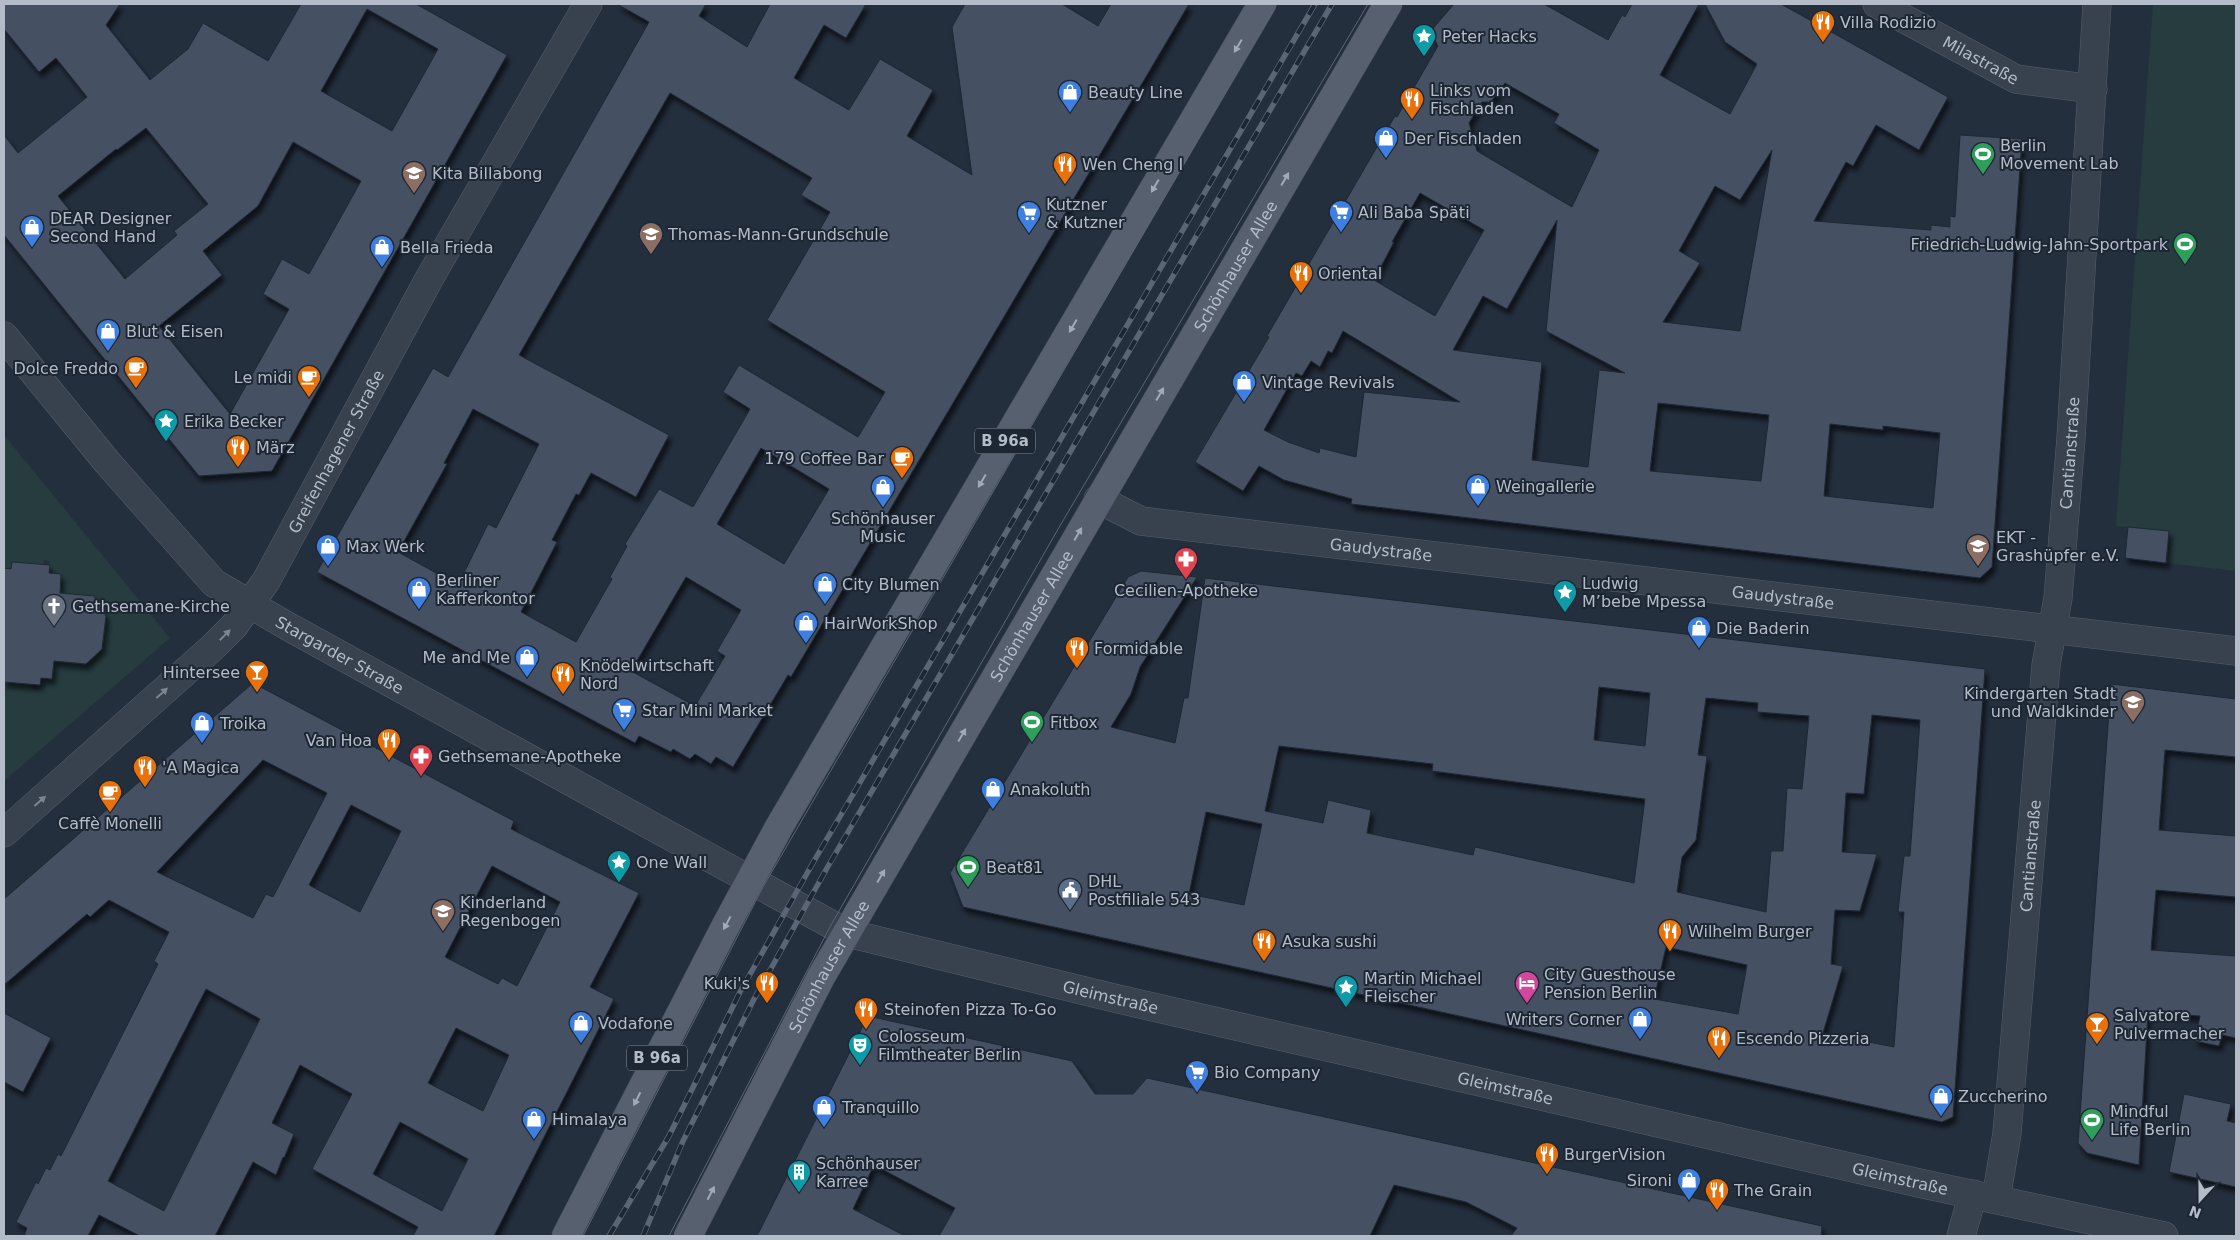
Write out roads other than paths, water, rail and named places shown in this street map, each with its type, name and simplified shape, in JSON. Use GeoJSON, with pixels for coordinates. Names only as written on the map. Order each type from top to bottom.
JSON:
{"type":"FeatureCollection","features":[{"type":"Feature","properties":{"kind":"main road","name":"B 96a"},"geometry":{"type":"LineString","coordinates":[[566,1236],[788,810],[1262,4]]}},
{"type":"Feature","properties":{"kind":"main road","name":"Schönhauser Allee"},"geometry":{"type":"LineString","coordinates":[[688,1236],[810,997],[1098,499],[1388,4]]}},
{"type":"Feature","properties":{"kind":"street","name":"Greifenhagener Straße"},"geometry":{"type":"LineString","coordinates":[[4,833],[234,626],[266,582],[429,280],[588,4]]}},
{"type":"Feature","properties":{"kind":"street","name":"Milastraße"},"geometry":{"type":"LineString","coordinates":[[1877,4],[2016,79],[2093,89]]}},
{"type":"Feature","properties":{"kind":"street","name":"Cantianstraße"},"geometry":{"type":"LineString","coordinates":[[1961,1236],[1984,1197],[2007,1133],[2046,665],[2058,598],[2071,438],[2097,4]]}},
{"type":"Feature","properties":{"kind":"street","name":"Stargarder Straße"},"geometry":{"type":"LineString","coordinates":[[4,336],[107,462],[214,583],[847,933]]}},
{"type":"Feature","properties":{"kind":"street","name":"Gaudystraße"},"geometry":{"type":"LineString","coordinates":[[1098,499],[1141,521],[2236,651]]}},
{"type":"Feature","properties":{"kind":"street","name":"Gleimstraße"},"geometry":{"type":"LineString","coordinates":[[847,933],[1114,998],[1984,1197],[2164,1236]]}},
{"type":"Feature","properties":{"kind":"tram line"},"geometry":{"type":"LineString","coordinates":[[583,1236],[763,887],[1277,4]]}},
{"type":"Feature","properties":{"kind":"tram line"},"geometry":{"type":"LineString","coordinates":[[669,1236],[831,925],[1061,524],[1368,4]]}},
{"type":"Feature","properties":{"kind":"railway"},"geometry":{"type":"LineString","coordinates":[[609,1236],[669,1136],[740,992],[814,861],[1315,4]]}},
{"type":"Feature","properties":{"kind":"railway"},"geometry":{"type":"LineString","coordinates":[[643,1236],[683,1141],[754,999],[827,868],[1332,4]]}},
{"type":"Feature","properties":{"kind":"place","name":"Villa Rodizio"},"geometry":{"type":"Point","coordinates":[1823,43]}},
{"type":"Feature","properties":{"kind":"place","name":"Peter Hacks"},"geometry":{"type":"Point","coordinates":[1424,57]}},
{"type":"Feature","properties":{"kind":"place","name":"Beauty Line"},"geometry":{"type":"Point","coordinates":[1070,113]}},
{"type":"Feature","properties":{"kind":"place","name":"Links vom Fischladen"},"geometry":{"type":"Point","coordinates":[1412,120]}},
{"type":"Feature","properties":{"kind":"place","name":"Der Fischladen"},"geometry":{"type":"Point","coordinates":[1386,159]}},
{"type":"Feature","properties":{"kind":"place","name":"Berlin Movement Lab"},"geometry":{"type":"Point","coordinates":[1983,175]}},
{"type":"Feature","properties":{"kind":"place","name":"Wen Cheng I"},"geometry":{"type":"Point","coordinates":[1065,185]}},
{"type":"Feature","properties":{"kind":"place","name":"Kita Billabong"},"geometry":{"type":"Point","coordinates":[414,194]}},
{"type":"Feature","properties":{"kind":"place","name":"Ali Baba Späti"},"geometry":{"type":"Point","coordinates":[1341,233]}},
{"type":"Feature","properties":{"kind":"place","name":"Kutzner & Kutzner"},"geometry":{"type":"Point","coordinates":[1029,234]}},
{"type":"Feature","properties":{"kind":"place","name":"DEAR Designer Second Hand"},"geometry":{"type":"Point","coordinates":[32,248]}},
{"type":"Feature","properties":{"kind":"place","name":"Thomas-Mann-Grundschule"},"geometry":{"type":"Point","coordinates":[651,255]}},
{"type":"Feature","properties":{"kind":"place","name":"Friedrich-Ludwig-Jahn-Sportpark"},"geometry":{"type":"Point","coordinates":[2185,265]}},
{"type":"Feature","properties":{"kind":"place","name":"Bella Frieda"},"geometry":{"type":"Point","coordinates":[382,268]}},
{"type":"Feature","properties":{"kind":"place","name":"Oriental"},"geometry":{"type":"Point","coordinates":[1301,294]}},
{"type":"Feature","properties":{"kind":"place","name":"Blut & Eisen"},"geometry":{"type":"Point","coordinates":[108,352]}},
{"type":"Feature","properties":{"kind":"place","name":"Dolce Freddo"},"geometry":{"type":"Point","coordinates":[136,389]}},
{"type":"Feature","properties":{"kind":"place","name":"Le midi"},"geometry":{"type":"Point","coordinates":[309,398]}},
{"type":"Feature","properties":{"kind":"place","name":"Vintage Revivals"},"geometry":{"type":"Point","coordinates":[1244,403]}},
{"type":"Feature","properties":{"kind":"place","name":"Erika Becker"},"geometry":{"type":"Point","coordinates":[166,442]}},
{"type":"Feature","properties":{"kind":"place","name":"März"},"geometry":{"type":"Point","coordinates":[238,468]}},
{"type":"Feature","properties":{"kind":"place","name":"179 Coffee Bar"},"geometry":{"type":"Point","coordinates":[902,479]}},
{"type":"Feature","properties":{"kind":"place","name":"Weingallerie"},"geometry":{"type":"Point","coordinates":[1478,507]}},
{"type":"Feature","properties":{"kind":"place","name":"Schönhauser Music"},"geometry":{"type":"Point","coordinates":[883,508]}},
{"type":"Feature","properties":{"kind":"place","name":"Max Werk"},"geometry":{"type":"Point","coordinates":[328,567]}},
{"type":"Feature","properties":{"kind":"place","name":"EKT - Grashüpfer e.V."},"geometry":{"type":"Point","coordinates":[1978,567]}},
{"type":"Feature","properties":{"kind":"place","name":"Cecilien-Apotheke"},"geometry":{"type":"Point","coordinates":[1186,580]}},
{"type":"Feature","properties":{"kind":"place","name":"City Blumen"},"geometry":{"type":"Point","coordinates":[825,605]}},
{"type":"Feature","properties":{"kind":"place","name":"Berliner Kafferkontor"},"geometry":{"type":"Point","coordinates":[419,610]}},
{"type":"Feature","properties":{"kind":"place","name":"Ludwig M’bebe Mpessa"},"geometry":{"type":"Point","coordinates":[1565,613]}},
{"type":"Feature","properties":{"kind":"place","name":"Gethsemane-Kirche"},"geometry":{"type":"Point","coordinates":[54,627]}},
{"type":"Feature","properties":{"kind":"place","name":"HairWorkShop"},"geometry":{"type":"Point","coordinates":[806,644]}},
{"type":"Feature","properties":{"kind":"place","name":"Die Baderin"},"geometry":{"type":"Point","coordinates":[1699,649]}},
{"type":"Feature","properties":{"kind":"place","name":"Formidable"},"geometry":{"type":"Point","coordinates":[1077,669]}},
{"type":"Feature","properties":{"kind":"place","name":"Me and Me"},"geometry":{"type":"Point","coordinates":[527,678]}},
{"type":"Feature","properties":{"kind":"place","name":"Hintersee"},"geometry":{"type":"Point","coordinates":[257,693]}},
{"type":"Feature","properties":{"kind":"place","name":"Knödelwirtschaft Nord"},"geometry":{"type":"Point","coordinates":[563,695]}},
{"type":"Feature","properties":{"kind":"place","name":"Kindergarten Stadt und Waldkinder"},"geometry":{"type":"Point","coordinates":[2133,723]}},
{"type":"Feature","properties":{"kind":"place","name":"Star Mini Market"},"geometry":{"type":"Point","coordinates":[624,731]}},
{"type":"Feature","properties":{"kind":"place","name":"Fitbox"},"geometry":{"type":"Point","coordinates":[1032,743]}},
{"type":"Feature","properties":{"kind":"place","name":"Troika"},"geometry":{"type":"Point","coordinates":[202,744]}},
{"type":"Feature","properties":{"kind":"place","name":"Van Hoa"},"geometry":{"type":"Point","coordinates":[389,761]}},
{"type":"Feature","properties":{"kind":"place","name":"Gethsemane-Apotheke"},"geometry":{"type":"Point","coordinates":[421,777]}},
{"type":"Feature","properties":{"kind":"place","name":"'A Magica"},"geometry":{"type":"Point","coordinates":[145,788]}},
{"type":"Feature","properties":{"kind":"place","name":"Anakoluth"},"geometry":{"type":"Point","coordinates":[993,810]}},
{"type":"Feature","properties":{"kind":"place","name":"Caffè Monelli"},"geometry":{"type":"Point","coordinates":[110,813]}},
{"type":"Feature","properties":{"kind":"place","name":"One Wall"},"geometry":{"type":"Point","coordinates":[619,883]}},
{"type":"Feature","properties":{"kind":"place","name":"Beat81"},"geometry":{"type":"Point","coordinates":[968,888]}},
{"type":"Feature","properties":{"kind":"place","name":"DHL Postfiliale 543"},"geometry":{"type":"Point","coordinates":[1070,911]}},
{"type":"Feature","properties":{"kind":"place","name":"Kinderland Regenbogen"},"geometry":{"type":"Point","coordinates":[443,932]}},
{"type":"Feature","properties":{"kind":"place","name":"Wilhelm Burger"},"geometry":{"type":"Point","coordinates":[1670,952]}},
{"type":"Feature","properties":{"kind":"place","name":"Asuka sushi"},"geometry":{"type":"Point","coordinates":[1264,962]}},
{"type":"Feature","properties":{"kind":"place","name":"Kuki's"},"geometry":{"type":"Point","coordinates":[767,1004]}},
{"type":"Feature","properties":{"kind":"place","name":"City Guesthouse Pension Berlin"},"geometry":{"type":"Point","coordinates":[1527,1004]}},
{"type":"Feature","properties":{"kind":"place","name":"Martin Michael Fleischer"},"geometry":{"type":"Point","coordinates":[1346,1008]}},
{"type":"Feature","properties":{"kind":"place","name":"Steinofen Pizza To-Go"},"geometry":{"type":"Point","coordinates":[866,1030]}},
{"type":"Feature","properties":{"kind":"place","name":"Writers Corner"},"geometry":{"type":"Point","coordinates":[1640,1040]}},
{"type":"Feature","properties":{"kind":"place","name":"Vodafone"},"geometry":{"type":"Point","coordinates":[581,1044]}},
{"type":"Feature","properties":{"kind":"place","name":"Salvatore Pulvermacher"},"geometry":{"type":"Point","coordinates":[2097,1045]}},
{"type":"Feature","properties":{"kind":"place","name":"Escendo Pizzeria"},"geometry":{"type":"Point","coordinates":[1719,1059]}},
{"type":"Feature","properties":{"kind":"place","name":"Colosseum Filmtheater Berlin"},"geometry":{"type":"Point","coordinates":[860,1066]}},
{"type":"Feature","properties":{"kind":"place","name":"Bio Company"},"geometry":{"type":"Point","coordinates":[1197,1093]}},
{"type":"Feature","properties":{"kind":"place","name":"Zuccherino"},"geometry":{"type":"Point","coordinates":[1941,1117]}},
{"type":"Feature","properties":{"kind":"place","name":"Tranquillo"},"geometry":{"type":"Point","coordinates":[824,1128]}},
{"type":"Feature","properties":{"kind":"place","name":"Himalaya"},"geometry":{"type":"Point","coordinates":[534,1140]}},
{"type":"Feature","properties":{"kind":"place","name":"Mindful Life Berlin"},"geometry":{"type":"Point","coordinates":[2092,1141]}},
{"type":"Feature","properties":{"kind":"place","name":"BurgerVision"},"geometry":{"type":"Point","coordinates":[1547,1175]}},
{"type":"Feature","properties":{"kind":"place","name":"Schönhauser Karree"},"geometry":{"type":"Point","coordinates":[799,1193]}},
{"type":"Feature","properties":{"kind":"place","name":"Sironi"},"geometry":{"type":"Point","coordinates":[1689,1201]}},
{"type":"Feature","properties":{"kind":"place","name":"The Grain"},"geometry":{"type":"Point","coordinates":[1717,1211]}}]}
